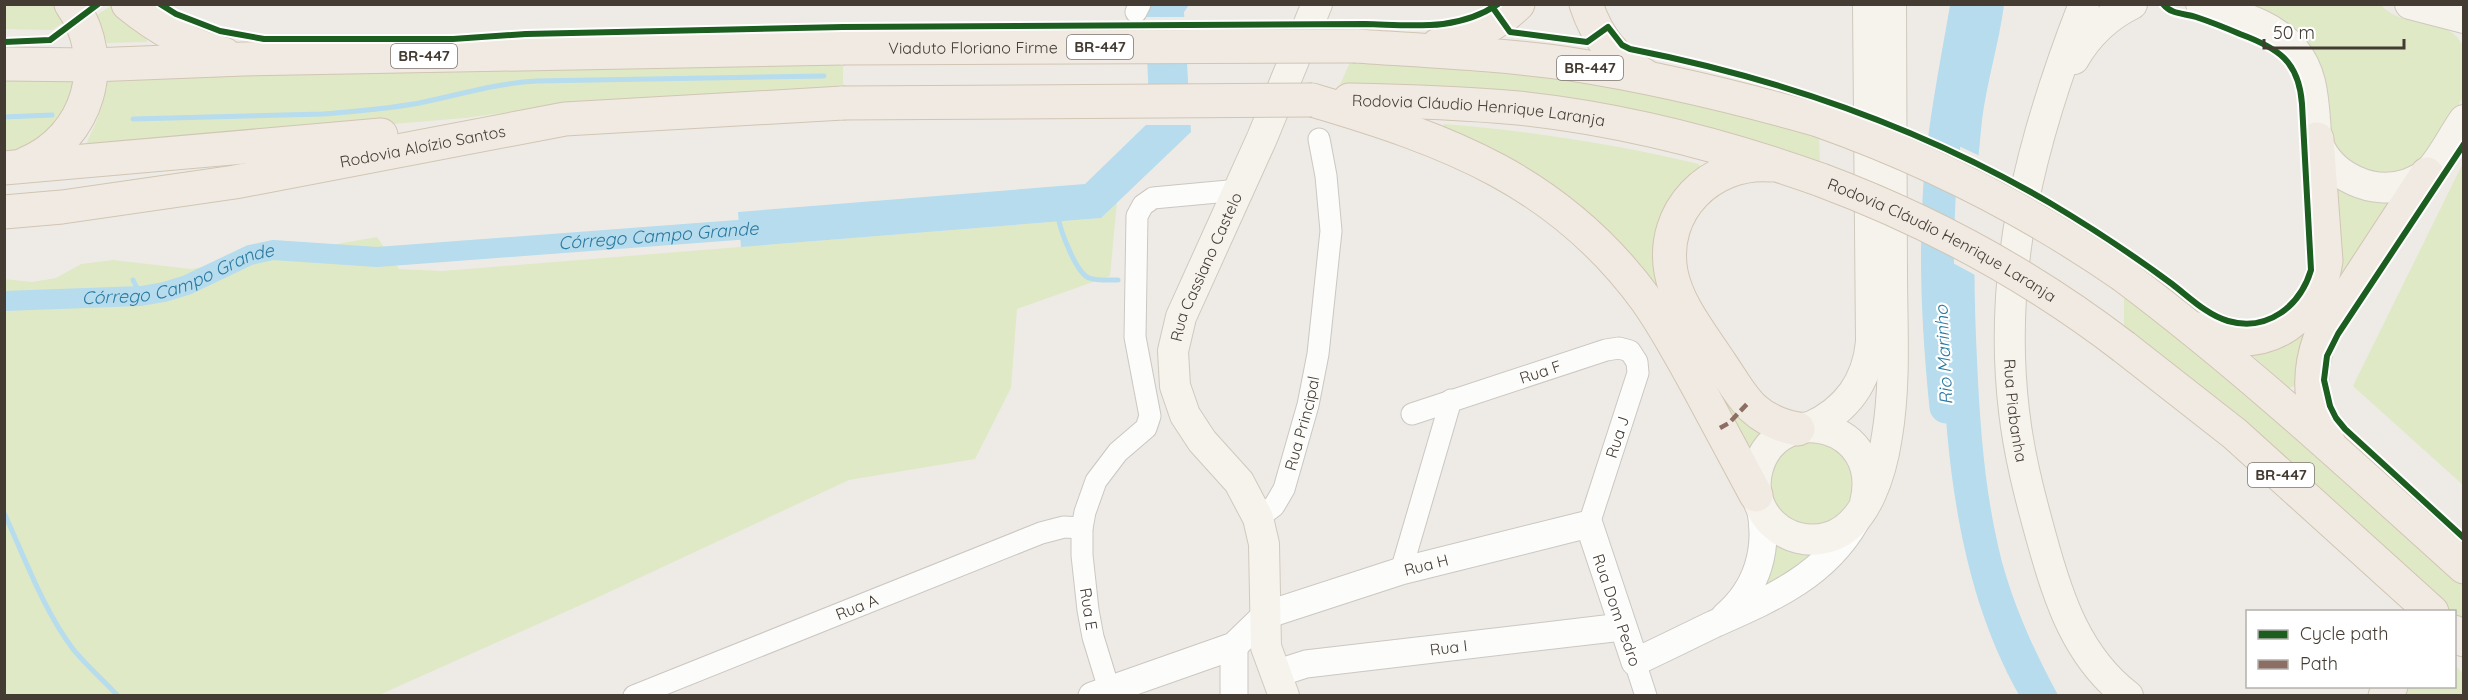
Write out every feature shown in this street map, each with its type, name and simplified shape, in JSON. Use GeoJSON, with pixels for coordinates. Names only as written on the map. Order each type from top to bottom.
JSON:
{"type":"FeatureCollection","features":[{"type":"Feature","properties":{"kind":"main road"},"geometry":{"type":"LineString","coordinates":[[11,168],[36,160],[52,149],[66,136],[85,102],[90,84],[89,41],[85,27],[71,4]]}},
{"type":"Feature","properties":{"kind":"main road"},"geometry":{"type":"LineString","coordinates":[[128,4],[167,31],[191,43],[243,59]]}},
{"type":"Feature","properties":{"kind":"main road","name":"Rua Cassiano Castelo"},"geometry":{"type":"LineString","coordinates":[[1258,518],[1239,482],[1202,441],[1185,415],[1177,393],[1172,368],[1173,351],[1181,317],[1239,190],[1317,4]]}},
{"type":"Feature","properties":{"kind":"main road"},"geometry":{"type":"LineString","coordinates":[[1395,48],[1437,46],[1458,40],[1496,22],[1518,4]]}},
{"type":"Feature","properties":{"kind":"main road"},"geometry":{"type":"LineString","coordinates":[[1586,4],[1597,32],[1606,44],[1627,65],[1654,80]]}},
{"type":"Feature","properties":{"kind":"main road"},"geometry":{"type":"LineString","coordinates":[[1758,501],[1755,482],[1761,459],[1776,440],[1825,420],[1849,400],[1858,387],[1869,358],[1871,330],[1868,4]]}},
{"type":"Feature","properties":{"kind":"main road"},"geometry":{"type":"LineString","coordinates":[[1326,102],[1423,135],[1482,161],[1542,198],[1592,238],[1630,279],[1664,326],[1766,517],[1779,530],[1795,538],[1807,540],[1825,538],[1842,531],[1862,508],[1883,458],[1890,416],[1892,337],[1891,4]]}},
{"type":"Feature","properties":{"kind":"main road","name":"Rua Piabanha"},"geometry":{"type":"LineString","coordinates":[[2084,4],[2068,45],[2030,168],[2013,259],[2009,341],[2014,412],[2026,483],[2062,605],[2089,655],[2128,696]]}},
{"type":"Feature","properties":{"kind":"main road","name":"Rua Piabanha"},"geometry":{"type":"LineString","coordinates":[[2051,101],[2080,47],[2091,33],[2103,21],[2132,4]]}},
{"type":"Feature","properties":{"kind":"main road"},"geometry":{"type":"LineString","coordinates":[[2190,326],[2224,337],[2248,339],[2274,332],[2297,319],[2314,298],[2324,274],[2326,261],[2312,88],[2303,63],[2296,51],[2280,36],[2261,25],[2200,4]]}},
{"type":"Feature","properties":{"kind":"main road","name":"Viaduto Floriano Firme"},"geometry":{"type":"LineString","coordinates":[[243,59],[843,48],[1356,46],[1395,48]]}},
{"type":"Feature","properties":{"kind":"main road","name":"BR-447"},"geometry":{"type":"LineString","coordinates":[[1395,48],[1525,59],[1654,80],[1740,98],[1818,120],[1899,151],[1977,187],[2052,229],[2124,276],[2190,326],[2268,391],[2463,567]]}},
{"type":"Feature","properties":{"kind":"main road","name":"BR-447"},"geometry":{"type":"LineString","coordinates":[[4,64],[91,65],[243,59]]}},
{"type":"Feature","properties":{"kind":"main road","name":"Rodovia Aloízio Santos"},"geometry":{"type":"LineString","coordinates":[[4,212],[62,207],[235,182],[565,119],[843,103],[1326,102]]}},
{"type":"Feature","properties":{"kind":"main road","name":"Rodovia Cláudio Henrique Laranja"},"geometry":{"type":"LineString","coordinates":[[1326,102],[1436,102],[1561,114],[1684,138],[1781,166],[1901,212],[1979,251],[2053,296],[2124,347],[2235,434],[2430,610]]}},
{"type":"Feature","properties":{"kind":"main road"},"geometry":{"type":"LineString","coordinates":[[11,168],[565,119]]}},
{"type":"Feature","properties":{"kind":"main road"},"geometry":{"type":"LineString","coordinates":[[2336,453],[2320,427],[2312,397],[2312,367],[2315,352],[2327,324],[2463,120]]}},
{"type":"Feature","properties":{"kind":"main road"},"geometry":{"type":"LineString","coordinates":[[2317,139],[2329,162],[2344,175],[2361,184],[2388,188],[2409,183],[2427,174]]}},
{"type":"Feature","properties":{"kind":"main road"},"geometry":{"type":"LineString","coordinates":[[1781,166],[1765,165],[1734,170],[1713,178],[1697,189],[1688,198],[1675,221],[1669,247],[1669,260],[1679,297],[1743,397],[1762,416],[1774,423],[1834,432],[1845,438],[1858,451],[1866,467],[1868,479],[1862,508]]}},
{"type":"Feature","properties":{"kind":"main road"},"geometry":{"type":"LineString","coordinates":[[1258,518],[1264,544],[1266,646],[1280,685]]}},
{"type":"Feature","properties":{"kind":"main road"},"geometry":{"type":"LineString","coordinates":[[2378,562],[2396,591],[2402,610]]}},
{"type":"Feature","properties":{"kind":"street","name":"Rua Principal"},"geometry":{"type":"LineString","coordinates":[[1258,518],[1274,506],[1284,489],[1308,405],[1318,354],[1331,231],[1326,176],[1319,139]]}},
{"type":"Feature","properties":{"kind":"street","name":"Rua E"},"geometry":{"type":"LineString","coordinates":[[1103,693],[1088,610],[1082,528],[1096,481],[1118,452],[1146,428],[1150,416],[1135,337],[1137,216],[1139,210],[1153,198],[1239,190]]}},
{"type":"Feature","properties":{"kind":"street","name":"Rua F"},"geometry":{"type":"LineString","coordinates":[[1412,414],[1606,350],[1618,348],[1630,351]]}},
{"type":"Feature","properties":{"kind":"street","name":"Rua J"},"geometry":{"type":"LineString","coordinates":[[1589,524],[1638,373],[1637,362],[1630,351]]}},
{"type":"Feature","properties":{"kind":"street"},"geometry":{"type":"LineString","coordinates":[[1401,571],[1451,400]]}},
{"type":"Feature","properties":{"kind":"street"},"geometry":{"type":"LineString","coordinates":[[1715,624],[1737,605],[1754,580],[1763,551],[1763,521],[1758,501]]}},
{"type":"Feature","properties":{"kind":"street"},"geometry":{"type":"LineString","coordinates":[[1635,662],[1770,599],[1815,570],[1838,548],[1862,508]]}},
{"type":"Feature","properties":{"kind":"street","name":"Rua H"},"geometry":{"type":"LineString","coordinates":[[1266,615],[1401,571],[1589,524]]}},
{"type":"Feature","properties":{"kind":"street","name":"Rua Dom Pedro"},"geometry":{"type":"LineString","coordinates":[[1589,524],[1646,696]]}},
{"type":"Feature","properties":{"kind":"street","name":"Rua A"},"geometry":{"type":"LineString","coordinates":[[634,696],[1041,533],[1064,527],[1082,528]]}},
{"type":"Feature","properties":{"kind":"street"},"geometry":{"type":"LineString","coordinates":[[1103,693],[1234,646],[1266,615]]}},
{"type":"Feature","properties":{"kind":"street","name":"Rua I"},"geometry":{"type":"LineString","coordinates":[[1280,685],[1306,664],[1622,627]]}},
{"type":"Feature","properties":{"kind":"street"},"geometry":{"type":"LineString","coordinates":[[1234,646],[1234,696]]}},
{"type":"Feature","properties":{"kind":"green space"},"geometry":{"type":"Polygon","coordinates":[[[5,5],[55,5],[66,21],[52,30],[5,29],[5,5]]]}},
{"type":"Feature","properties":{"kind":"green space"},"geometry":{"type":"Polygon","coordinates":[[[112,5],[146,30],[147,42],[107,43],[97,15],[112,5]]]}},
{"type":"Feature","properties":{"kind":"green space"},"geometry":{"type":"Polygon","coordinates":[[[2233,5],[2381,5],[2399,17],[2443,28],[2453,33],[2461,42],[2464,70],[2463,97],[2437,139],[2412,168],[2396,175],[2359,174],[2331,141],[2327,91],[2233,5]]]}},
{"type":"Feature","properties":{"kind":"green space"},"geometry":{"type":"Polygon","coordinates":[[[1351,60],[1567,72],[1819,135],[1820,165],[1339,87],[1351,60]]]}},
{"type":"Feature","properties":{"kind":"green space"},"geometry":{"type":"Polygon","coordinates":[[[843,62],[843,90],[532,109],[465,118],[91,149],[87,142],[100,110],[108,77],[843,62]]]}},
{"type":"Feature","properties":{"kind":"green space"},"geometry":{"type":"Polygon","coordinates":[[[5,76],[68,76],[77,90],[49,139],[5,155],[5,76]]]}},
{"type":"Feature","properties":{"kind":"green space"},"geometry":{"type":"Polygon","coordinates":[[[1444,124],[1572,139],[1699,164],[1700,174],[1661,227],[1765,434],[1749,458],[1672,322],[1444,136],[1444,124]]]}},
{"type":"Feature","properties":{"kind":"green space"},"geometry":{"type":"Polygon","coordinates":[[[2463,163],[2463,485],[2353,386],[2463,163]]]}},
{"type":"Feature","properties":{"kind":"green space"},"geometry":{"type":"Polygon","coordinates":[[[2332,185],[2394,197],[2298,385],[2289,388],[2251,354],[2291,337],[2332,185]]]}},
{"type":"Feature","properties":{"kind":"green space"},"geometry":{"type":"Polygon","coordinates":[[[1117,202],[1110,276],[1017,309],[1011,388],[975,459],[849,480],[592,600],[379,695],[5,695],[4,279],[32,282],[56,278],[81,264],[113,260],[191,269],[377,237],[399,269],[442,271],[1101,218],[1117,202]]]}},
{"type":"Feature","properties":{"kind":"green space"},"geometry":{"type":"Polygon","coordinates":[[[2124,294],[2260,400],[2463,584],[2463,627],[2456,620],[2456,610],[2445,610],[2124,329],[2124,294]]]}},
{"type":"Feature","properties":{"kind":"green space"},"geometry":{"type":"Polygon","coordinates":[[[1790,441],[1840,445],[1860,490],[1828,529],[1779,520],[1763,483],[1790,441]]]}},
{"type":"Feature","properties":{"kind":"green space"},"geometry":{"type":"Polygon","coordinates":[[[1770,540],[1812,552],[1817,560],[1766,595],[1762,576],[1770,540]]]}},
{"type":"Feature","properties":{"kind":"green space"},"geometry":{"type":"Polygon","coordinates":[[[2456,666],[2463,673],[2463,695],[2401,696],[2405,688],[2456,688],[2456,666]]]}},
{"type":"Feature","properties":{"kind":"water"},"geometry":{"type":"Polygon","coordinates":[[[1151,5],[1189,5],[1184,12],[1191,132],[1101,218],[741,247],[738,212],[1085,184],[1150,121],[1145,14],[1151,5]]]}},
{"type":"Feature","properties":{"kind":"water"},"geometry":{"type":"Polygon","coordinates":[[[1964,5],[2004,5],[1982,120],[1975,210],[1976,330],[1987,487],[1996,537],[2013,597],[2058,695],[2019,695],[1999,655],[1983,615],[1971,574],[1961,531],[1948,445],[1940,284],[1941,186],[1964,5]]]}},
{"type":"Feature","properties":{"kind":"pier"},"geometry":{"type":"Polygon","coordinates":[[[1142,17],[1187,17],[1190,61],[1144,61],[1142,17]]]}},
{"type":"Feature","properties":{"kind":"pier"},"geometry":{"type":"Polygon","coordinates":[[[1146,88],[1192,88],[1194,125],[1142,125],[1147,120],[1146,88]]]}},
{"type":"Feature","properties":{"kind":"pier"},"geometry":{"type":"Polygon","coordinates":[[[1942,138],[1982,157],[1977,276],[1936,254],[1942,138]]]}},
{"type":"Feature","properties":{"kind":"waterway","name":"Rio Marinho"},"geometry":{"type":"LineString","coordinates":[[1946,407],[1938,304],[1939,200],[1946,126],[1967,4]]}},
{"type":"Feature","properties":{"kind":"waterway"},"geometry":{"type":"LineString","coordinates":[[133,119],[361,111],[412,104],[494,86],[537,81],[824,76]]}},
{"type":"Feature","properties":{"kind":"waterway"},"geometry":{"type":"LineString","coordinates":[[4,117],[52,115]]}},
{"type":"Feature","properties":{"kind":"waterway"},"geometry":{"type":"LineString","coordinates":[[1058,216],[1069,250],[1084,274],[1096,280],[1118,280]]}},
{"type":"Feature","properties":{"kind":"waterway","name":"Córrego Campo Grande"},"geometry":{"type":"LineString","coordinates":[[4,301],[141,296],[164,292],[187,285],[250,255],[273,250],[377,257],[764,228]]}},
{"type":"Feature","properties":{"kind":"waterway"},"geometry":{"type":"LineString","coordinates":[[133,280],[141,296]]}},
{"type":"Feature","properties":{"kind":"waterway"},"geometry":{"type":"LineString","coordinates":[[4,513],[35,583],[62,634],[78,655],[118,696]]}},
{"type":"Feature","properties":{"kind":"marked path"},"geometry":{"type":"LineString","coordinates":[[1720,428],[1729,423],[1748,403]]}},
{"type":"Feature","properties":{"kind":"cycle path"},"geometry":{"type":"LineString","coordinates":[[4,42],[50,40],[98,4]]}},
{"type":"Feature","properties":{"kind":"cycle path"},"geometry":{"type":"LineString","coordinates":[[160,4],[176,14],[220,31],[264,39],[453,39],[526,34],[843,27],[1433,25],[1466,19],[1498,4]]}},
{"type":"Feature","properties":{"kind":"cycle path"},"geometry":{"type":"LineString","coordinates":[[1493,8],[1510,32],[1587,42],[1608,27],[1622,45],[1630,49],[1740,75],[1847,108],[1950,151],[2050,203],[2127,252],[2213,315],[2228,321],[2243,323],[2256,323],[2269,319],[2280,313],[2299,295],[2311,270],[2302,104],[2296,77],[2291,67],[2276,51],[2253,39],[2207,21],[2174,12],[2163,4]]}},
{"type":"Feature","properties":{"kind":"cycle path"},"geometry":{"type":"LineString","coordinates":[[2464,144],[2338,334],[2327,356],[2324,380],[2330,406],[2345,429],[2464,538]]}}]}
